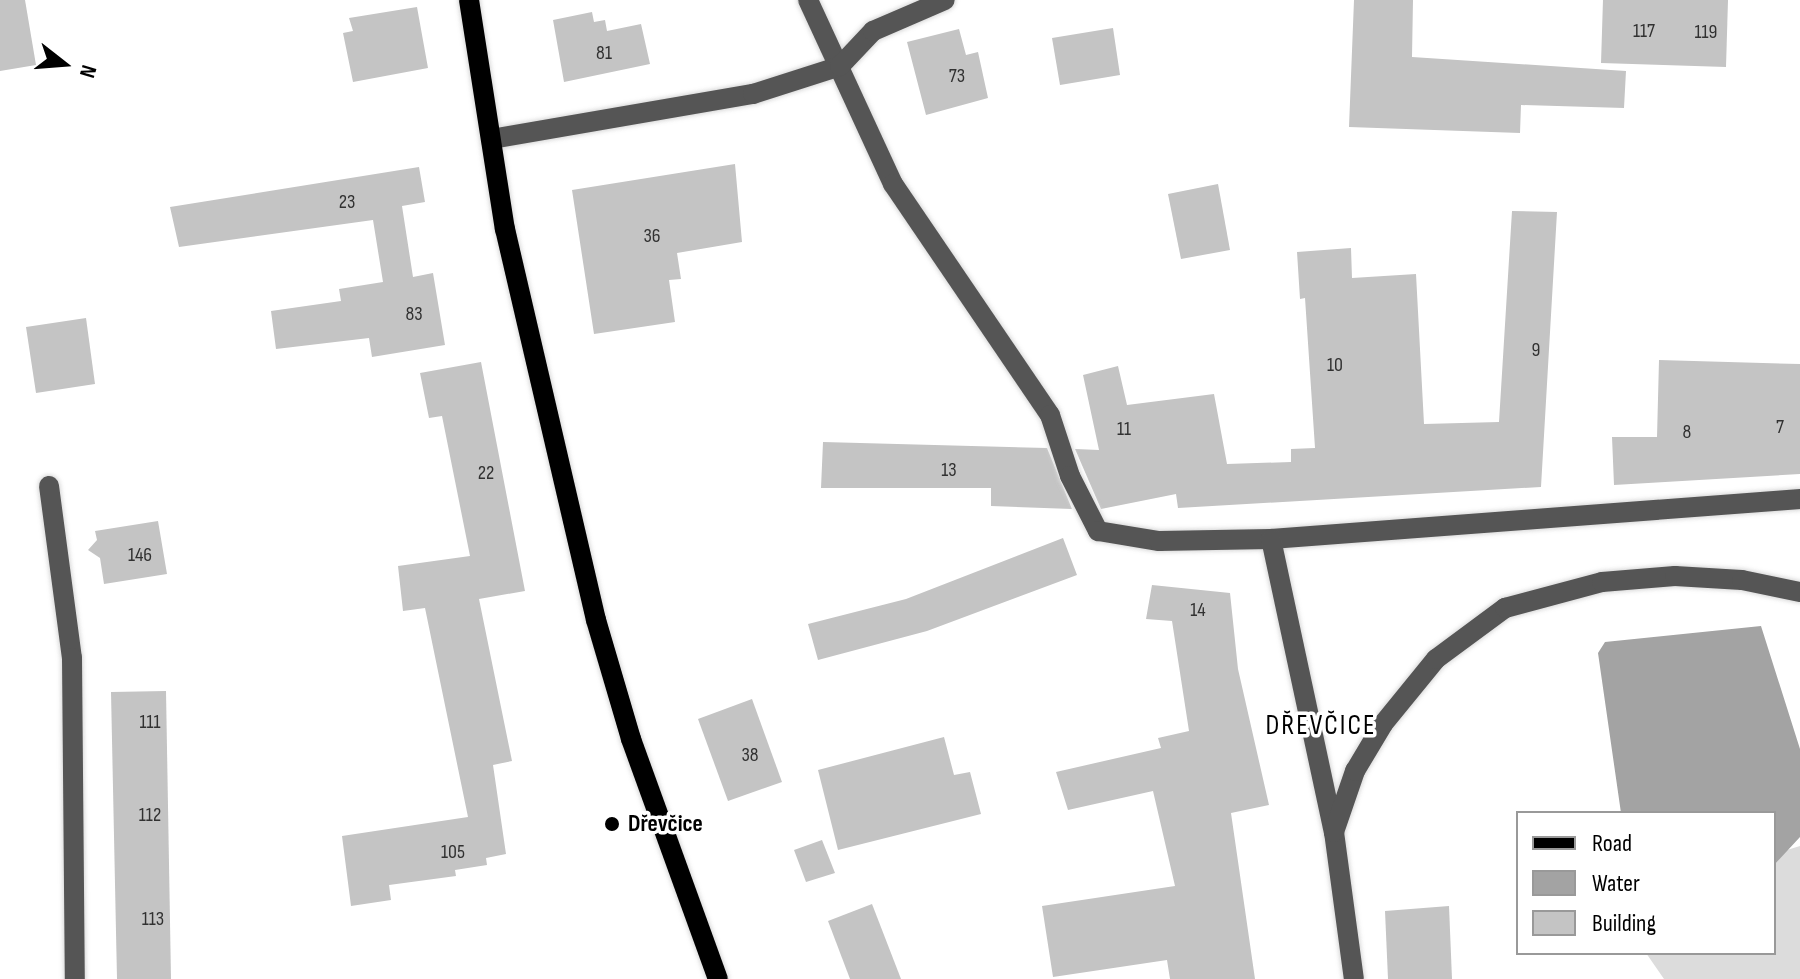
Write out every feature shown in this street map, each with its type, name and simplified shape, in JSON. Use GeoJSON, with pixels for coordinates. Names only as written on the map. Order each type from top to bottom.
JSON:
{"type":"FeatureCollection","features":[{"type":"Feature","properties":{"kind":"main road"},"geometry":{"type":"LineString","coordinates":[[469,0],[505,229],[596,620],[631,739],[718,979]]}},
{"type":"Feature","properties":{"kind":"street"},"geometry":{"type":"LineString","coordinates":[[808,0],[893,184],[1050,415],[1070,476],[1098,531],[1159,541],[1271,539],[1800,499]]}},
{"type":"Feature","properties":{"kind":"street"},"geometry":{"type":"LineString","coordinates":[[492,139],[753,94],[840,66],[873,31],[945,0]]}},
{"type":"Feature","properties":{"kind":"street"},"geometry":{"type":"LineString","coordinates":[[49,486],[72,658],[75,979]]}},
{"type":"Feature","properties":{"kind":"street"},"geometry":{"type":"LineString","coordinates":[[1271,539],[1334,832],[1354,979]]}},
{"type":"Feature","properties":{"kind":"street"},"geometry":{"type":"LineString","coordinates":[[1334,832],[1355,771],[1383,724],[1436,659],[1505,608],[1602,582],[1675,576],[1742,580],[1800,592]]}},
{"type":"Feature","properties":{"kind":"shaded area"},"geometry":{"type":"Polygon","coordinates":[[[1800,846],[1800,979],[1664,979],[1647,955],[1776,955],[1776,853],[1800,846]]]}},
{"type":"Feature","properties":{"kind":"water"},"geometry":{"type":"Polygon","coordinates":[[[1761,626],[1800,749],[1800,837],[1776,863],[1776,811],[1621,811],[1598,653],[1605,642],[1761,626]]]}},
{"type":"Feature","properties":{"kind":"building"},"geometry":{"type":"Polygon","coordinates":[[[0,0],[25,0],[36,65],[0,71],[0,0]]]}},
{"type":"Feature","properties":{"kind":"building"},"geometry":{"type":"Polygon","coordinates":[[[1354,0],[1413,0],[1412,57],[1626,71],[1624,108],[1521,105],[1520,133],[1349,127],[1354,0]]]}},
{"type":"Feature","properties":{"kind":"building"},"geometry":{"type":"Polygon","coordinates":[[[1603,0],[1728,0],[1726,67],[1601,63],[1603,0]]]}},
{"type":"Feature","properties":{"kind":"building"},"geometry":{"type":"Polygon","coordinates":[[[417,7],[428,68],[353,82],[343,33],[353,31],[349,18],[417,7]]]}},
{"type":"Feature","properties":{"kind":"building"},"geometry":{"type":"Polygon","coordinates":[[[592,12],[594,22],[605,20],[607,31],[641,24],[650,64],[564,82],[553,20],[592,12]]]}},
{"type":"Feature","properties":{"kind":"building"},"geometry":{"type":"Polygon","coordinates":[[[1113,28],[1120,75],[1060,85],[1052,38],[1113,28]]]}},
{"type":"Feature","properties":{"kind":"building"},"geometry":{"type":"Polygon","coordinates":[[[959,29],[966,55],[978,52],[988,98],[926,115],[907,42],[959,29]]]}},
{"type":"Feature","properties":{"kind":"building"},"geometry":{"type":"Polygon","coordinates":[[[735,164],[742,242],[677,253],[681,279],[669,280],[675,322],[594,334],[572,190],[735,164]]]}},
{"type":"Feature","properties":{"kind":"building"},"geometry":{"type":"Polygon","coordinates":[[[419,167],[425,202],[402,206],[413,277],[433,273],[445,345],[372,357],[369,338],[276,349],[271,311],[341,301],[339,289],[383,282],[373,220],[179,247],[170,207],[419,167]]]}},
{"type":"Feature","properties":{"kind":"building"},"geometry":{"type":"Polygon","coordinates":[[[1218,184],[1230,250],[1181,259],[1168,194],[1218,184]]]}},
{"type":"Feature","properties":{"kind":"building"},"geometry":{"type":"Polygon","coordinates":[[[1512,211],[1557,212],[1541,487],[1178,508],[1176,494],[1101,509],[1075,449],[1099,450],[1083,375],[1118,366],[1127,405],[1214,394],[1227,464],[1291,462],[1291,449],[1315,448],[1305,298],[1300,299],[1297,252],[1351,248],[1352,278],[1416,274],[1424,424],[1499,422],[1512,211]]]}},
{"type":"Feature","properties":{"kind":"building"},"geometry":{"type":"Polygon","coordinates":[[[86,318],[95,384],[36,393],[26,327],[86,318]]]}},
{"type":"Feature","properties":{"kind":"building"},"geometry":{"type":"Polygon","coordinates":[[[1659,360],[1800,364],[1800,474],[1614,485],[1612,437],[1657,437],[1659,360]]]}},
{"type":"Feature","properties":{"kind":"building"},"geometry":{"type":"Polygon","coordinates":[[[481,362],[525,591],[479,599],[512,761],[493,765],[506,854],[486,858],[487,865],[455,870],[456,876],[389,885],[391,900],[351,906],[342,836],[468,817],[425,608],[403,611],[398,566],[470,556],[442,416],[429,418],[420,373],[481,362]]]}},
{"type":"Feature","properties":{"kind":"building"},"geometry":{"type":"Polygon","coordinates":[[[823,442],[1047,448],[1072,509],[991,506],[991,488],[821,488],[823,442]]]}},
{"type":"Feature","properties":{"kind":"building"},"geometry":{"type":"Polygon","coordinates":[[[158,521],[167,574],[104,584],[100,558],[88,550],[97,540],[95,531],[158,521]]]}},
{"type":"Feature","properties":{"kind":"building"},"geometry":{"type":"Polygon","coordinates":[[[1063,538],[1077,575],[927,631],[818,660],[808,624],[906,599],[1063,538]]]}},
{"type":"Feature","properties":{"kind":"building"},"geometry":{"type":"Polygon","coordinates":[[[1152,585],[1230,593],[1238,669],[1269,805],[1231,813],[1255,979],[1170,979],[1167,960],[1053,977],[1042,906],[1175,886],[1153,791],[1068,810],[1056,772],[1161,748],[1158,738],[1189,731],[1172,621],[1146,619],[1152,585]]]}},
{"type":"Feature","properties":{"kind":"building"},"geometry":{"type":"Polygon","coordinates":[[[166,691],[171,979],[117,979],[111,692],[166,691]]]}},
{"type":"Feature","properties":{"kind":"building"},"geometry":{"type":"Polygon","coordinates":[[[752,699],[782,782],[728,801],[698,719],[752,699]]]}},
{"type":"Feature","properties":{"kind":"building"},"geometry":{"type":"Polygon","coordinates":[[[944,737],[954,775],[970,772],[981,814],[838,850],[818,770],[944,737]]]}},
{"type":"Feature","properties":{"kind":"building"},"geometry":{"type":"Polygon","coordinates":[[[822,840],[835,873],[806,882],[794,850],[822,840]]]}},
{"type":"Feature","properties":{"kind":"building"},"geometry":{"type":"Polygon","coordinates":[[[872,904],[901,979],[850,979],[828,921],[872,904]]]}},
{"type":"Feature","properties":{"kind":"building"},"geometry":{"type":"Polygon","coordinates":[[[1449,906],[1452,979],[1388,979],[1385,911],[1449,906]]]}},
{"type":"Feature","properties":{"kind":"place","name":"Dřevčice"},"geometry":{"type":"Point","coordinates":[612,824]}},
{"type":"Feature","properties":{"kind":"district","name":"DŘEVČICE"},"geometry":{"type":"Point","coordinates":[1321,726]}}]}
